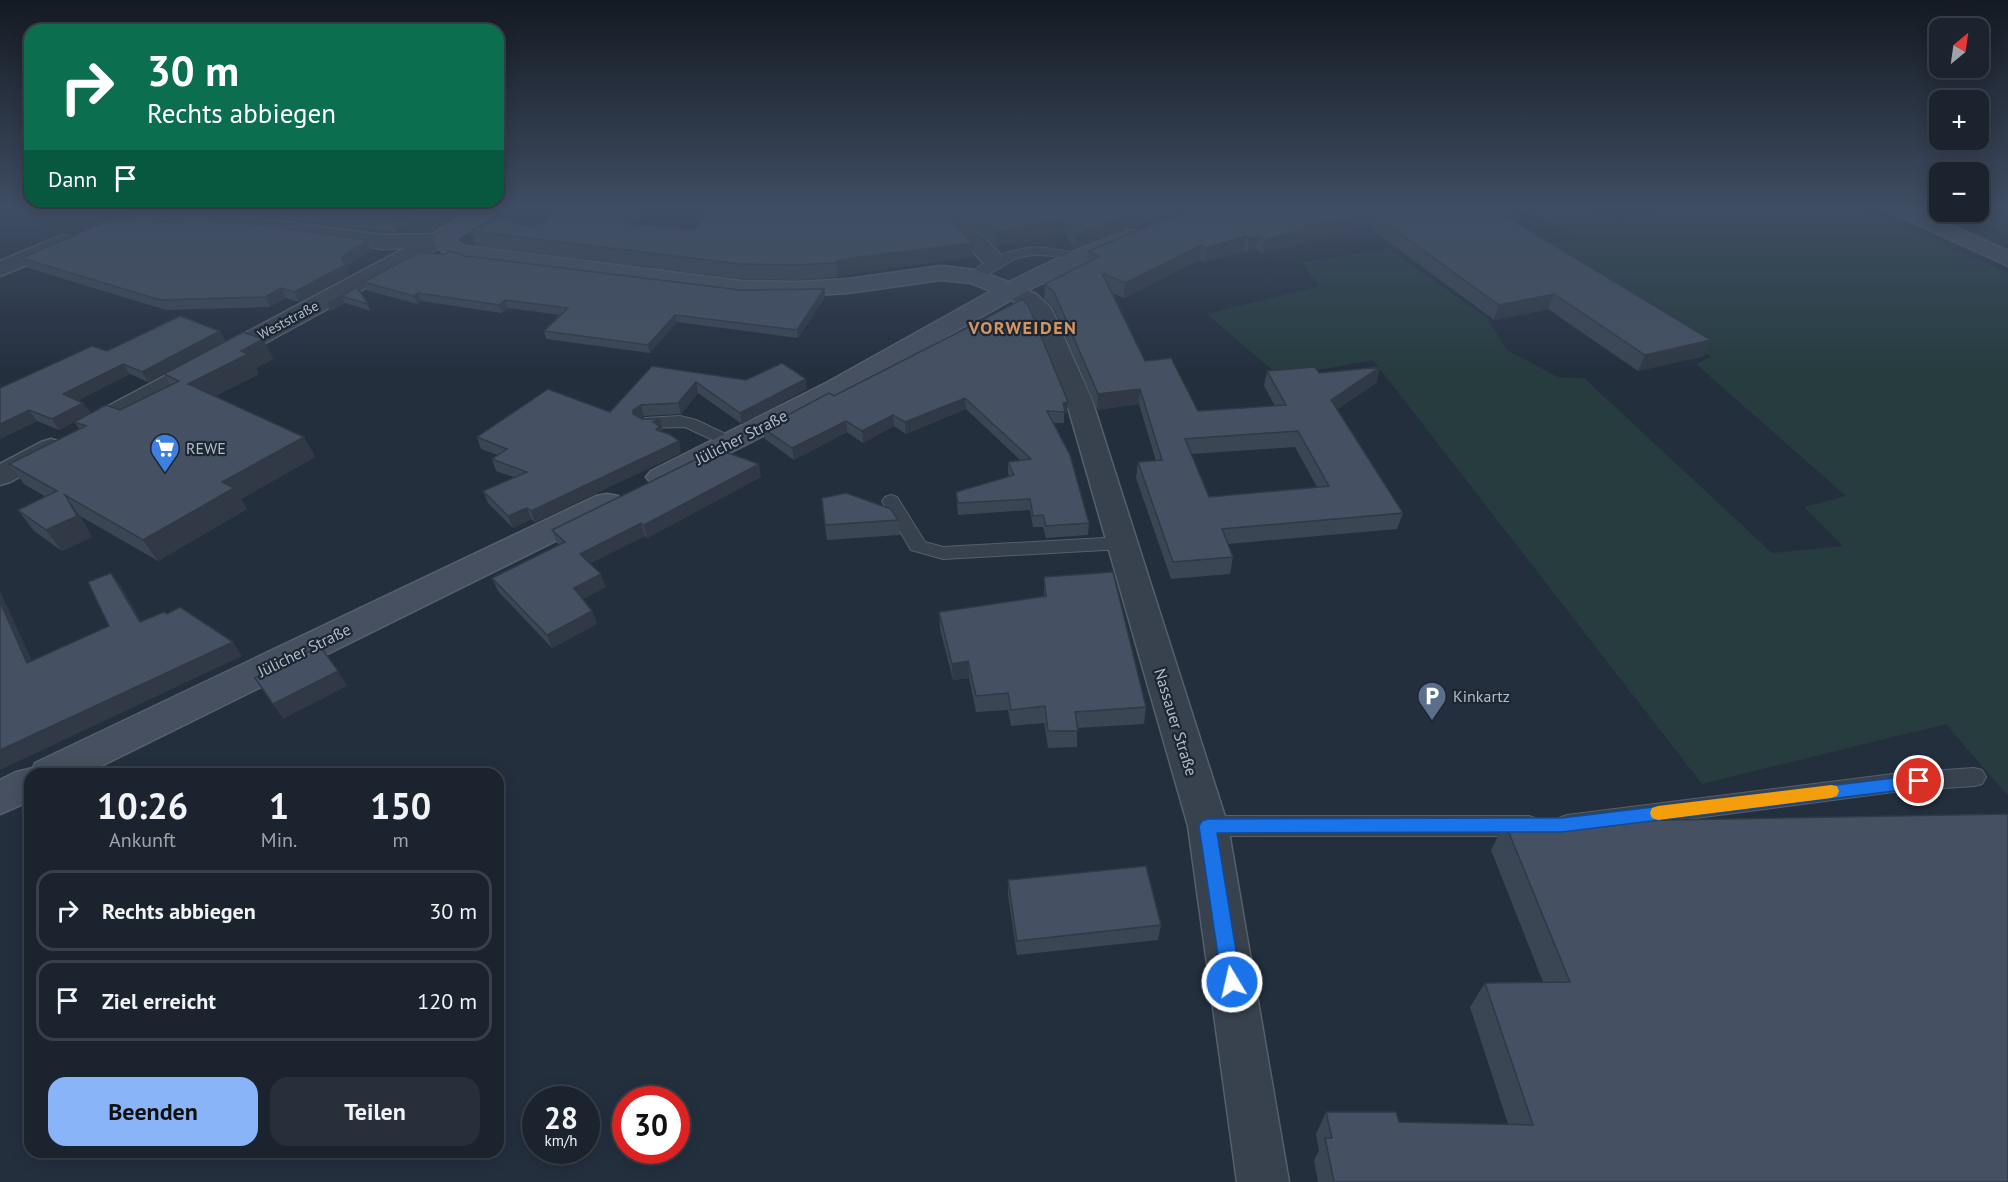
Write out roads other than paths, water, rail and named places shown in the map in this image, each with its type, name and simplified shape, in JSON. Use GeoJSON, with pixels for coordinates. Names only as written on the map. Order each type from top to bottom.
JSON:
{"type":"FeatureCollection","features":[{"type":"Feature","properties":{"kind":"main road"},"geometry":{"type":"LineString","coordinates":[[531,262],[732,288],[798,289],[848,286],[933,273],[975,277],[1003,276]]}},
{"type":"Feature","properties":{"kind":"main road","name":"Jülicher Straße"},"geometry":{"type":"LineString","coordinates":[[61,768],[730,443],[860,375],[1003,276],[1057,262]]}},
{"type":"Feature","properties":{"kind":"main road"},"geometry":{"type":"LineString","coordinates":[[0,798],[24,786]]}},
{"type":"Feature","properties":{"kind":"street"},"geometry":{"type":"LineString","coordinates":[[0,269],[16,262]]}},
{"type":"Feature","properties":{"kind":"street","name":"Weststraße"},"geometry":{"type":"LineString","coordinates":[[0,476],[395,262]]}},
{"type":"Feature","properties":{"kind":"street","name":"Nassauer Straße"},"geometry":{"type":"LineString","coordinates":[[991,262],[1042,313],[1079,400],[1208,826],[1263,1182]]}},
{"type":"Feature","properties":{"kind":"lane"},"geometry":{"type":"LineString","coordinates":[[975,277],[1003,276],[1009,262]]}},
{"type":"Feature","properties":{"kind":"lane"},"geometry":{"type":"LineString","coordinates":[[645,423],[680,421],[690,423],[730,443]]}},
{"type":"Feature","properties":{"kind":"lane"},"geometry":{"type":"LineString","coordinates":[[891,501],[918,546],[943,553],[1122,543]]}},
{"type":"Feature","properties":{"kind":"lane"},"geometry":{"type":"LineString","coordinates":[[1208,826],[1562,825],[1901,782],[1974,777]]}},
{"type":"Feature","properties":{"kind":"place","name":"REWE"},"geometry":{"type":"Point","coordinates":[165,474]}},
{"type":"Feature","properties":{"kind":"place","name":"Kinkartz"},"geometry":{"type":"Point","coordinates":[1432,722]}},
{"type":"Feature","properties":{"kind":"district","name":"VORWEIDEN"},"geometry":{"type":"Point","coordinates":[1023,327]}}]}
